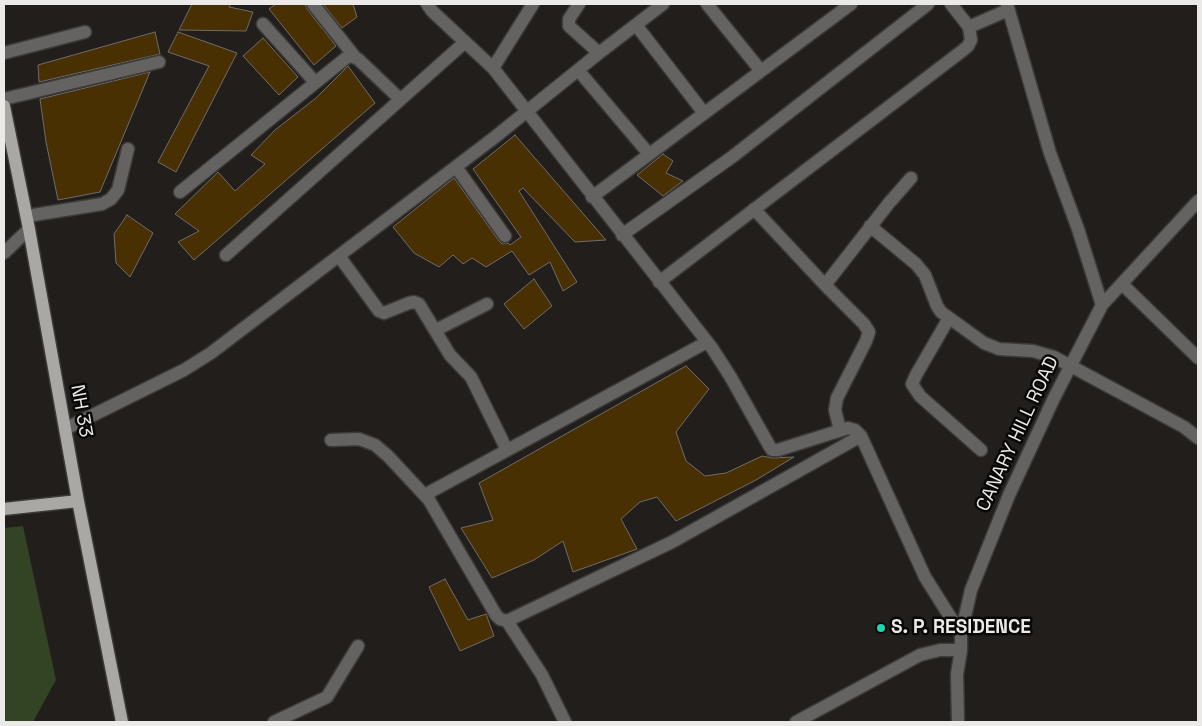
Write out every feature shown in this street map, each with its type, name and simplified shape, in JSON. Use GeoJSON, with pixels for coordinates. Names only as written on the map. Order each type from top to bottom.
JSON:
{"type":"FeatureCollection","features":[{"type":"Feature","properties":{"kind":"main road","name":"NH 33"},"geometry":{"type":"LineString","coordinates":[[4,106],[30,229],[78,501],[122,722]]}},
{"type":"Feature","properties":{"kind":"main road"},"geometry":{"type":"LineString","coordinates":[[4,509],[78,501]]}},
{"type":"Feature","properties":{"kind":"street"},"geometry":{"type":"LineString","coordinates":[[313,4],[355,57],[400,100]]}},
{"type":"Feature","properties":{"kind":"street"},"geometry":{"type":"LineString","coordinates":[[427,4],[432,11],[493,68],[707,342],[730,376],[772,450],[778,450],[848,428],[855,430],[861,436],[925,577],[961,634]]}},
{"type":"Feature","properties":{"kind":"street"},"geometry":{"type":"LineString","coordinates":[[493,68],[533,4]]}},
{"type":"Feature","properties":{"kind":"street"},"geometry":{"type":"LineString","coordinates":[[579,4],[569,19],[569,26],[599,53]]}},
{"type":"Feature","properties":{"kind":"street"},"geometry":{"type":"LineString","coordinates":[[65,429],[198,362],[528,112],[599,53],[663,4]]}},
{"type":"Feature","properties":{"kind":"street"},"geometry":{"type":"LineString","coordinates":[[707,4],[761,71]]}},
{"type":"Feature","properties":{"kind":"street"},"geometry":{"type":"LineString","coordinates":[[622,235],[686,192],[928,4]]}},
{"type":"Feature","properties":{"kind":"street"},"geometry":{"type":"LineString","coordinates":[[659,282],[968,46],[971,40],[969,27],[951,4]]}},
{"type":"Feature","properties":{"kind":"street"},"geometry":{"type":"LineString","coordinates":[[592,197],[847,5]]}},
{"type":"Feature","properties":{"kind":"street"},"geometry":{"type":"LineString","coordinates":[[969,27],[1007,7],[1050,153],[1078,229],[1102,305]]}},
{"type":"Feature","properties":{"kind":"street"},"geometry":{"type":"LineString","coordinates":[[263,24],[315,82]]}},
{"type":"Feature","properties":{"kind":"street"},"geometry":{"type":"LineString","coordinates":[[636,25],[704,114]]}},
{"type":"Feature","properties":{"kind":"street"},"geometry":{"type":"LineString","coordinates":[[4,53],[85,32]]}},
{"type":"Feature","properties":{"kind":"street"},"geometry":{"type":"LineString","coordinates":[[226,254],[464,42]]}},
{"type":"Feature","properties":{"kind":"street"},"geometry":{"type":"LineString","coordinates":[[180,192],[342,60],[350,56],[355,57]]}},
{"type":"Feature","properties":{"kind":"street"},"geometry":{"type":"LineString","coordinates":[[4,99],[159,62]]}},
{"type":"Feature","properties":{"kind":"street"},"geometry":{"type":"LineString","coordinates":[[578,70],[649,154]]}},
{"type":"Feature","properties":{"kind":"street"},"geometry":{"type":"LineString","coordinates":[[27,216],[102,204],[111,199],[118,190],[128,149]]}},
{"type":"Feature","properties":{"kind":"street"},"geometry":{"type":"LineString","coordinates":[[456,167],[505,236]]}},
{"type":"Feature","properties":{"kind":"street"},"geometry":{"type":"LineString","coordinates":[[825,285],[870,226],[911,178]]}},
{"type":"Feature","properties":{"kind":"street","name":"CANARY HILL ROAD"},"geometry":{"type":"LineString","coordinates":[[958,722],[957,674],[961,650],[961,634],[971,590],[1009,495],[1070,365],[1102,305],[1198,201]]}},
{"type":"Feature","properties":{"kind":"street"},"geometry":{"type":"LineString","coordinates":[[754,209],[864,324],[868,332],[866,341],[837,398],[835,410],[840,430]]}},
{"type":"Feature","properties":{"kind":"street"},"geometry":{"type":"LineString","coordinates":[[870,226],[916,264],[925,275],[937,306],[948,318],[984,343],[999,349],[1044,353],[1070,365],[1184,428],[1198,438]]}},
{"type":"Feature","properties":{"kind":"street"},"geometry":{"type":"LineString","coordinates":[[4,253],[30,229]]}},
{"type":"Feature","properties":{"kind":"street"},"geometry":{"type":"LineString","coordinates":[[339,256],[379,311],[384,313],[409,303],[419,304],[450,355],[471,377],[507,450]]}},
{"type":"Feature","properties":{"kind":"street"},"geometry":{"type":"LineString","coordinates":[[1122,284],[1198,358]]}},
{"type":"Feature","properties":{"kind":"street"},"geometry":{"type":"LineString","coordinates":[[436,330],[487,304]]}},
{"type":"Feature","properties":{"kind":"street"},"geometry":{"type":"LineString","coordinates":[[948,318],[912,384],[920,396],[981,450]]}},
{"type":"Feature","properties":{"kind":"street"},"geometry":{"type":"LineString","coordinates":[[429,500],[428,494],[432,490],[707,342]]}},
{"type":"Feature","properties":{"kind":"street"},"geometry":{"type":"LineString","coordinates":[[507,621],[672,542],[861,436]]}},
{"type":"Feature","properties":{"kind":"street"},"geometry":{"type":"LineString","coordinates":[[331,440],[359,438],[375,445],[388,456],[429,500],[496,615],[500,619],[507,621],[542,675],[565,722]]}},
{"type":"Feature","properties":{"kind":"street"},"geometry":{"type":"LineString","coordinates":[[274,722],[327,697],[358,646]]}},
{"type":"Feature","properties":{"kind":"street"},"geometry":{"type":"LineString","coordinates":[[796,722],[920,655],[940,650],[961,650]]}},
{"type":"Feature","properties":{"kind":"green space"},"geometry":{"type":"Polygon","coordinates":[[[23,526],[56,680],[33,722],[4,722],[4,528],[23,526]]]}},
{"type":"Feature","properties":{"kind":"building"},"geometry":{"type":"Polygon","coordinates":[[[192,4],[231,4],[229,7],[253,12],[246,31],[179,30],[192,4]]]}},
{"type":"Feature","properties":{"kind":"building"},"geometry":{"type":"Polygon","coordinates":[[[276,4],[305,4],[336,46],[314,65],[269,9],[276,4]]]}},
{"type":"Feature","properties":{"kind":"building"},"geometry":{"type":"Polygon","coordinates":[[[323,4],[353,4],[357,17],[342,28],[323,4]]]}},
{"type":"Feature","properties":{"kind":"building"},"geometry":{"type":"Polygon","coordinates":[[[155,32],[160,54],[39,82],[38,65],[155,32]]]}},
{"type":"Feature","properties":{"kind":"building"},"geometry":{"type":"Polygon","coordinates":[[[178,32],[237,53],[176,172],[158,162],[209,66],[168,52],[178,32]]]}},
{"type":"Feature","properties":{"kind":"building"},"geometry":{"type":"Polygon","coordinates":[[[263,38],[298,77],[279,95],[243,56],[263,38]]]}},
{"type":"Feature","properties":{"kind":"building"},"geometry":{"type":"Polygon","coordinates":[[[348,66],[375,103],[194,260],[178,242],[199,231],[175,214],[218,172],[235,191],[265,164],[251,155],[275,130],[316,98],[348,66]]]}},
{"type":"Feature","properties":{"kind":"building"},"geometry":{"type":"Polygon","coordinates":[[[150,72],[100,192],[58,200],[46,142],[40,99],[150,72]]]}},
{"type":"Feature","properties":{"kind":"building"},"geometry":{"type":"Polygon","coordinates":[[[515,135],[606,240],[575,242],[523,188],[519,191],[577,282],[563,291],[550,262],[529,275],[512,251],[486,267],[472,258],[463,264],[453,255],[439,267],[414,253],[393,227],[454,178],[502,244],[508,243],[510,245],[521,237],[473,169],[515,135]]]}},
{"type":"Feature","properties":{"kind":"building"},"geometry":{"type":"Polygon","coordinates":[[[663,154],[673,161],[666,173],[683,181],[663,196],[637,175],[663,154]]]}},
{"type":"Feature","properties":{"kind":"building"},"geometry":{"type":"Polygon","coordinates":[[[127,215],[153,233],[130,277],[116,263],[114,234],[127,215]]]}},
{"type":"Feature","properties":{"kind":"building"},"geometry":{"type":"Polygon","coordinates":[[[534,279],[552,306],[524,329],[504,304],[534,279]]]}},
{"type":"Feature","properties":{"kind":"building"},"geometry":{"type":"Polygon","coordinates":[[[686,366],[709,389],[676,432],[686,461],[705,476],[726,473],[762,456],[772,458],[794,457],[756,480],[676,521],[657,497],[640,502],[621,519],[637,549],[573,572],[563,541],[534,560],[492,578],[461,528],[493,520],[479,483],[686,366]]]}},
{"type":"Feature","properties":{"kind":"building"},"geometry":{"type":"Polygon","coordinates":[[[445,579],[468,620],[486,614],[494,636],[460,651],[429,587],[445,579]]]}},
{"type":"Feature","properties":{"kind":"place","name":"S. P. RESIDENCE"},"geometry":{"type":"Point","coordinates":[881,628]}}]}
